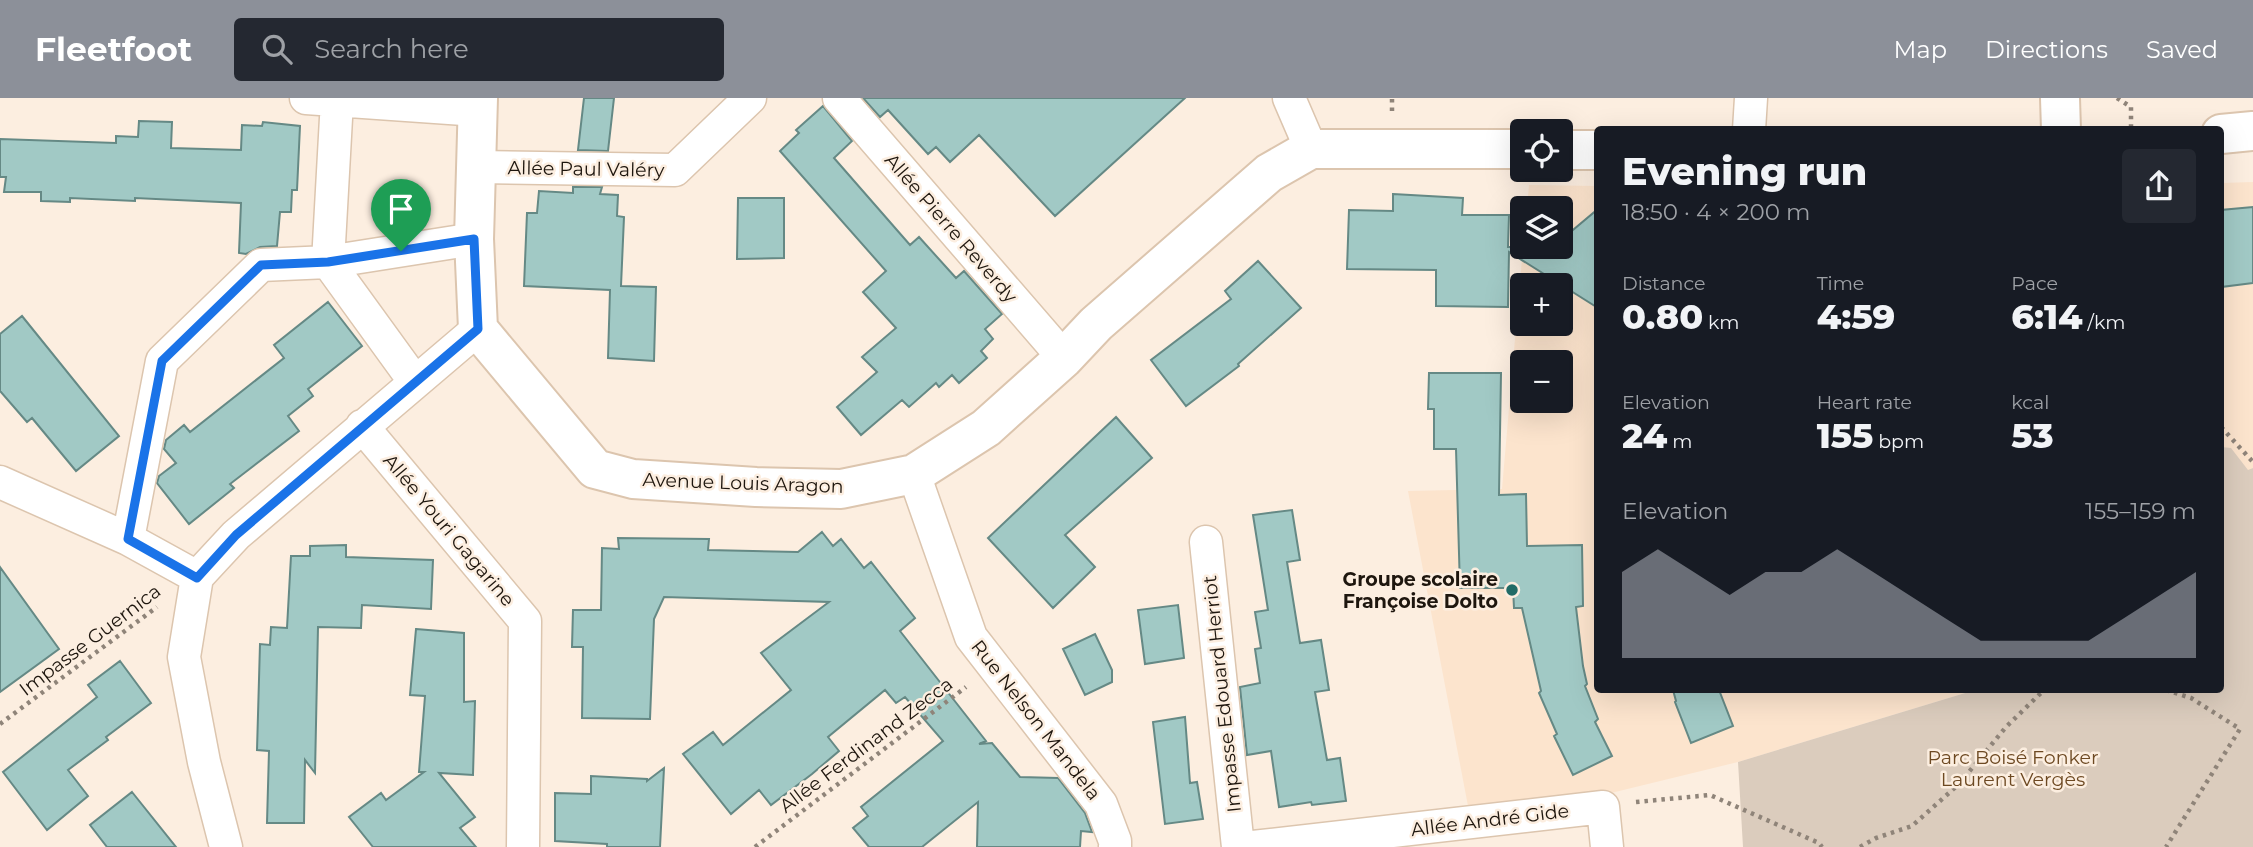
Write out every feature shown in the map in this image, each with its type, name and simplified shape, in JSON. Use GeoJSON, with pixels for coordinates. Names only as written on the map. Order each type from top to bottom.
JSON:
{"type":"FeatureCollection","features":[{"type":"Feature","properties":{"kind":"street"},"geometry":{"type":"LineString","coordinates":[[226,847],[204,762],[184,657],[197,578],[236,535],[478,329],[474,239],[478,104],[306,98]]}},
{"type":"Feature","properties":{"kind":"street","name":"Allée Paul Valéry"},"geometry":{"type":"LineString","coordinates":[[477,167],[675,170],[750,98]]}},
{"type":"Feature","properties":{"kind":"street","name":"Allée Pierre Reverdy"},"geometry":{"type":"LineString","coordinates":[[839,98],[1064,358]]}},
{"type":"Feature","properties":{"kind":"street"},"geometry":{"type":"LineString","coordinates":[[1289,98],[1311,149]]}},
{"type":"Feature","properties":{"kind":"street"},"geometry":{"type":"LineString","coordinates":[[1749,126],[1751,98]]}},
{"type":"Feature","properties":{"kind":"street"},"geometry":{"type":"LineString","coordinates":[[2060,98],[2060,126]]}},
{"type":"Feature","properties":{"kind":"street"},"geometry":{"type":"LineString","coordinates":[[337,100],[328,262],[415,382]]}},
{"type":"Feature","properties":{"kind":"street"},"geometry":{"type":"LineString","coordinates":[[2224,134],[2253,131]]}},
{"type":"Feature","properties":{"kind":"street","name":"Avenue Louis Aragon"},"geometry":{"type":"LineString","coordinates":[[478,329],[596,469],[634,479],[756,487],[841,489],[914,474],[986,428],[1064,358],[1096,324],[1269,173],[1311,149],[1510,149]]}},
{"type":"Feature","properties":{"kind":"street"},"geometry":{"type":"LineString","coordinates":[[1573,150],[1594,150]]}},
{"type":"Feature","properties":{"kind":"street"},"geometry":{"type":"LineString","coordinates":[[128,539],[162,361],[261,265],[328,262],[474,239]]}},
{"type":"Feature","properties":{"kind":"street","name":"Allée Youri Gagarine"},"geometry":{"type":"LineString","coordinates":[[362,426],[525,621],[523,847]]}},
{"type":"Feature","properties":{"kind":"street","name":"Rue Nelson Mandela"},"geometry":{"type":"LineString","coordinates":[[914,474],[971,637],[1101,804],[1115,847]]}},
{"type":"Feature","properties":{"kind":"street"},"geometry":{"type":"LineString","coordinates":[[0,482],[128,539],[197,578]]}},
{"type":"Feature","properties":{"kind":"street","name":"Impasse Edouard Herriot"},"geometry":{"type":"LineString","coordinates":[[1206,542],[1238,847]]}},
{"type":"Feature","properties":{"kind":"street"},"geometry":{"type":"LineString","coordinates":[[1607,847],[1616,805]]}},
{"type":"Feature","properties":{"kind":"street","name":"Allée André Gide"},"geometry":{"type":"LineString","coordinates":[[1253,847],[1616,805]]}},
{"type":"Feature","properties":{"kind":"path"},"geometry":{"type":"LineString","coordinates":[[2117,98],[2131,107],[2131,126]]}},
{"type":"Feature","properties":{"kind":"path"},"geometry":{"type":"LineString","coordinates":[[2224,430],[2253,461]]}},
{"type":"Feature","properties":{"kind":"path","name":"Impasse Guernica"},"geometry":{"type":"LineString","coordinates":[[0,724],[197,578]]}},
{"type":"Feature","properties":{"kind":"path","name":"Allée Ferdinand Zecca"},"geometry":{"type":"LineString","coordinates":[[755,847],[994,666]]}},
{"type":"Feature","properties":{"kind":"path"},"geometry":{"type":"LineString","coordinates":[[1860,847],[1876,838],[1912,826],[1959,784],[2006,727],[2041,693]]}},
{"type":"Feature","properties":{"kind":"path"},"geometry":{"type":"LineString","coordinates":[[2166,847],[2240,729],[2191,698],[2175,693]]}},
{"type":"Feature","properties":{"kind":"path"},"geometry":{"type":"LineString","coordinates":[[1616,805],[1710,795],[1819,843],[1822,847]]}},
{"type":"Feature","properties":{"kind":"shaded area"},"geometry":{"type":"Polygon","coordinates":[[[2253,182],[2253,468],[2224,485],[2224,183],[2253,182]]]}},
{"type":"Feature","properties":{"kind":"shaded area","name":"Groupe scolaire Françoise Dolto"},"geometry":{"type":"Polygon","coordinates":[[[1529,185],[1594,186],[1594,693],[1965,693],[1738,762],[1472,827],[1408,491],[1502,489],[1510,397],[1510,413],[1573,413],[1573,350],[1514,350],[1515,336],[1573,336],[1573,273],[1521,273],[1522,259],[1573,259],[1573,196],[1528,196],[1529,185]]]}},
{"type":"Feature","properties":{"kind":"green space","name":"Parc Boisé Fonker Laurent Vergès"},"geometry":{"type":"Polygon","coordinates":[[[2224,447],[2231,448],[2248,470],[2253,468],[2253,847],[1743,847],[1738,762],[1965,693],[2224,693],[2224,447]]]}},
{"type":"Feature","properties":{"kind":"building"},"geometry":{"type":"Polygon","coordinates":[[[584,98],[614,98],[608,151],[578,150],[584,98]]]}},
{"type":"Feature","properties":{"kind":"building"},"geometry":{"type":"Polygon","coordinates":[[[863,98],[1185,98],[1055,216],[979,135],[950,162],[936,147],[928,154],[888,110],[880,117],[863,98]]]}},
{"type":"Feature","properties":{"kind":"building"},"geometry":{"type":"Polygon","coordinates":[[[823,106],[852,141],[834,158],[910,245],[919,237],[956,278],[964,271],[1002,314],[985,329],[993,339],[981,351],[987,358],[959,383],[952,375],[939,387],[936,383],[909,407],[902,400],[861,435],[837,407],[877,372],[862,357],[896,328],[863,292],[886,271],[780,151],[799,133],[796,130],[823,106]]]}},
{"type":"Feature","properties":{"kind":"building"},"geometry":{"type":"Polygon","coordinates":[[[139,121],[172,122],[171,148],[241,150],[242,125],[262,126],[263,122],[300,126],[297,190],[292,190],[291,212],[280,212],[277,246],[260,247],[246,254],[239,253],[241,203],[135,198],[135,201],[70,198],[70,202],[41,201],[41,192],[4,192],[6,177],[0,177],[0,139],[116,143],[116,136],[138,137],[139,121]]]}},
{"type":"Feature","properties":{"kind":"building"},"geometry":{"type":"Polygon","coordinates":[[[573,187],[602,187],[600,194],[618,195],[617,216],[624,217],[621,286],[656,287],[654,361],[608,358],[610,290],[524,286],[527,213],[537,213],[539,191],[573,193],[573,187]]]}},
{"type":"Feature","properties":{"kind":"building"},"geometry":{"type":"Polygon","coordinates":[[[1393,194],[1463,198],[1462,215],[1509,215],[1508,307],[1436,306],[1436,270],[1347,269],[1349,210],[1393,211],[1393,194]]]}},
{"type":"Feature","properties":{"kind":"building"},"geometry":{"type":"Polygon","coordinates":[[[738,198],[784,198],[784,258],[737,259],[738,198]]]}},
{"type":"Feature","properties":{"kind":"building"},"geometry":{"type":"Polygon","coordinates":[[[2253,207],[2253,283],[2224,287],[2224,210],[2253,207]]]}},
{"type":"Feature","properties":{"kind":"building"},"geometry":{"type":"Polygon","coordinates":[[[1594,212],[1594,305],[1573,292],[1573,273],[1542,273],[1520,259],[1573,259],[1573,230],[1594,212]]]}},
{"type":"Feature","properties":{"kind":"building"},"geometry":{"type":"Polygon","coordinates":[[[1258,261],[1301,308],[1238,364],[1239,366],[1186,406],[1151,360],[1231,299],[1225,291],[1258,261]]]}},
{"type":"Feature","properties":{"kind":"building"},"geometry":{"type":"Polygon","coordinates":[[[328,302],[362,346],[308,389],[313,396],[288,416],[299,431],[230,484],[234,488],[189,524],[157,483],[159,476],[176,463],[164,449],[166,440],[184,425],[190,432],[284,358],[274,345],[328,302]]]}},
{"type":"Feature","properties":{"kind":"building"},"geometry":{"type":"Polygon","coordinates":[[[22,316],[119,436],[76,471],[32,418],[27,422],[0,391],[0,334],[22,316]]]}},
{"type":"Feature","properties":{"kind":"building"},"geometry":{"type":"Polygon","coordinates":[[[1429,373],[1501,373],[1499,495],[1526,494],[1527,546],[1582,545],[1583,606],[1576,607],[1587,684],[1585,686],[1598,719],[1595,722],[1612,756],[1573,775],[1554,736],[1557,734],[1539,693],[1541,691],[1522,608],[1514,608],[1513,588],[1460,588],[1456,449],[1434,449],[1434,409],[1428,409],[1429,373]]]}},
{"type":"Feature","properties":{"kind":"building"},"geometry":{"type":"Polygon","coordinates":[[[1116,417],[1152,458],[1065,535],[1095,567],[1053,608],[988,538],[1116,417]]]}},
{"type":"Feature","properties":{"kind":"building"},"geometry":{"type":"Polygon","coordinates":[[[1292,510],[1300,560],[1287,562],[1300,643],[1321,640],[1329,690],[1315,692],[1327,760],[1340,758],[1346,801],[1312,805],[1311,802],[1279,807],[1271,751],[1247,755],[1240,687],[1260,683],[1255,649],[1261,648],[1255,612],[1268,610],[1253,515],[1292,510]]]}},
{"type":"Feature","properties":{"kind":"building"},"geometry":{"type":"Polygon","coordinates":[[[822,532],[833,546],[841,539],[864,568],[871,562],[915,618],[900,631],[986,741],[979,744],[992,743],[1020,777],[1058,778],[1085,813],[1092,832],[1081,831],[1080,847],[977,847],[978,802],[922,847],[869,847],[853,828],[868,816],[861,807],[943,741],[905,697],[896,703],[885,690],[828,737],[839,751],[812,774],[771,805],[759,790],[731,814],[683,754],[713,732],[723,745],[791,690],[761,653],[829,602],[664,597],[654,619],[650,719],[582,718],[583,647],[572,647],[573,610],[601,610],[602,548],[619,549],[618,538],[709,539],[708,550],[798,552],[822,532]]]}},
{"type":"Feature","properties":{"kind":"building"},"geometry":{"type":"Polygon","coordinates":[[[346,545],[346,557],[433,560],[431,609],[362,605],[361,628],[318,627],[315,773],[305,760],[304,823],[267,823],[269,751],[257,750],[260,644],[270,645],[271,627],[287,628],[291,556],[310,556],[310,546],[346,545]]]}},
{"type":"Feature","properties":{"kind":"building"},"geometry":{"type":"Polygon","coordinates":[[[0,567],[59,649],[0,692],[0,567]]]}},
{"type":"Feature","properties":{"kind":"building"},"geometry":{"type":"Polygon","coordinates":[[[1178,605],[1184,658],[1145,664],[1138,610],[1178,605]]]}},
{"type":"Feature","properties":{"kind":"building"},"geometry":{"type":"Polygon","coordinates":[[[416,629],[464,633],[464,702],[475,701],[473,775],[439,773],[475,817],[460,828],[476,847],[373,847],[349,817],[381,793],[386,800],[424,772],[419,772],[425,696],[410,695],[416,629]]]}},
{"type":"Feature","properties":{"kind":"building"},"geometry":{"type":"Polygon","coordinates":[[[1095,634],[1112,670],[1112,682],[1085,695],[1063,649],[1095,634]]]}},
{"type":"Feature","properties":{"kind":"building"},"geometry":{"type":"Polygon","coordinates":[[[120,661],[151,703],[68,770],[88,796],[47,830],[3,772],[97,697],[88,685],[120,661]]]}},
{"type":"Feature","properties":{"kind":"building"},"geometry":{"type":"Polygon","coordinates":[[[1674,693],[1720,693],[1733,726],[1691,743],[1674,693]]]}},
{"type":"Feature","properties":{"kind":"building"},"geometry":{"type":"Polygon","coordinates":[[[1185,717],[1190,783],[1197,782],[1203,819],[1165,824],[1153,722],[1185,717]]]}},
{"type":"Feature","properties":{"kind":"building"},"geometry":{"type":"Polygon","coordinates":[[[664,768],[660,847],[607,847],[607,844],[555,841],[555,793],[591,794],[591,776],[647,781],[664,768]]]}},
{"type":"Feature","properties":{"kind":"building"},"geometry":{"type":"Polygon","coordinates":[[[132,792],[176,847],[107,847],[90,825],[132,792]]]}},
{"type":"Feature","properties":{"kind":"place","name":"Groupe scolaire Françoise Dolto"},"geometry":{"type":"Point","coordinates":[1512,590]}},
{"type":"Feature","properties":{"kind":"route"},"geometry":{"type":"LineString","coordinates":[[474,239],[478,329],[236,535],[197,578],[128,539],[162,361],[261,265],[328,262],[401,251],[474,239]]}}]}
